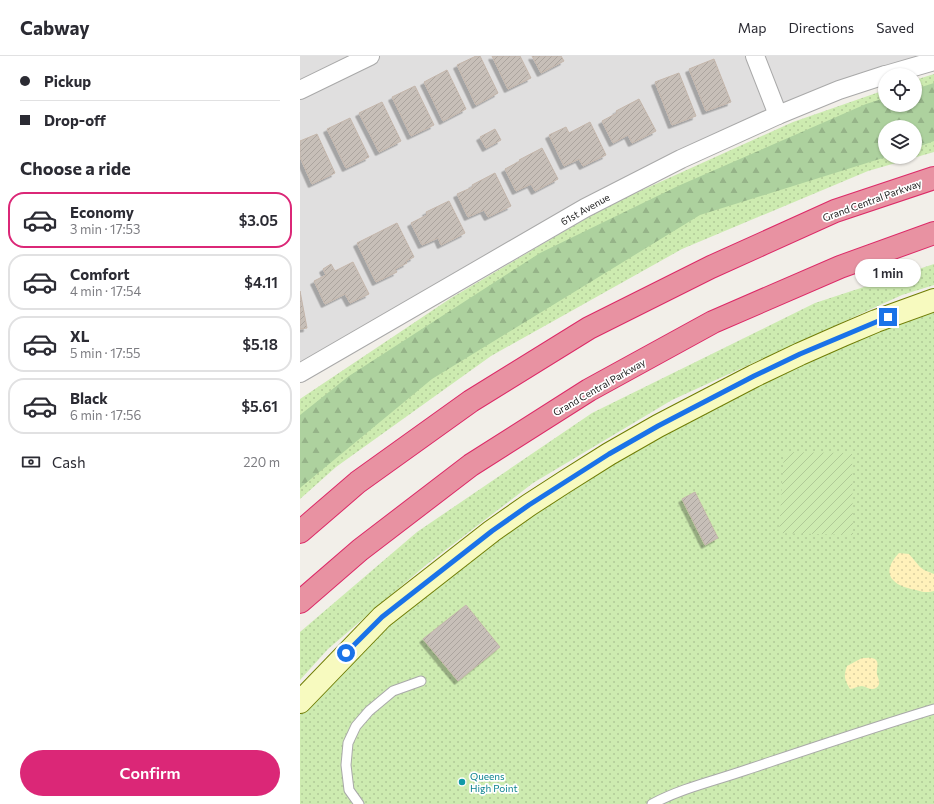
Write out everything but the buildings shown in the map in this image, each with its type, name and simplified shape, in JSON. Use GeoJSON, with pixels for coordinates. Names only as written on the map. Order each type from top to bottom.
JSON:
{"type":"FeatureCollection","features":[{"type":"Feature","properties":{"kind":"highway","name":"Grand Central Parkway"},"geometry":{"type":"LineString","coordinates":[[300,532],[358,482],[465,406],[589,328],[712,267],[836,211],[934,178]]}},
{"type":"Feature","properties":{"kind":"highway","name":"Grand Central Parkway"},"geometry":{"type":"LineString","coordinates":[[300,602],[360,550],[472,465],[589,390],[714,322],[840,267],[934,233]]}},
{"type":"Feature","properties":{"kind":"main road"},"geometry":{"type":"LineString","coordinates":[[300,702],[382,617],[492,531],[563,483],[609,454],[658,426],[754,376],[876,321],[934,300]]}},
{"type":"Feature","properties":{"kind":"street"},"geometry":{"type":"LineString","coordinates":[[300,90],[370,56]]}},
{"type":"Feature","properties":{"kind":"street"},"geometry":{"type":"LineString","coordinates":[[755,56],[778,115]]}},
{"type":"Feature","properties":{"kind":"street","name":"61st Avenue"},"geometry":{"type":"LineString","coordinates":[[910,68],[934,61]]}},
{"type":"Feature","properties":{"kind":"street","name":"61st Avenue"},"geometry":{"type":"LineString","coordinates":[[300,373],[584,208],[681,159],[778,115],[839,90],[878,78]]}},
{"type":"Feature","properties":{"kind":"lane"},"geometry":{"type":"LineString","coordinates":[[359,804],[349,790],[346,765],[348,743],[356,726],[369,711],[393,691],[421,681]]}},
{"type":"Feature","properties":{"kind":"lane"},"geometry":{"type":"LineString","coordinates":[[652,804],[687,788],[741,772],[934,709]]}},
{"type":"Feature","properties":{"kind":"shaded area"},"geometry":{"type":"Polygon","coordinates":[[[300,56],[934,56],[905,68],[878,68],[878,79],[681,159],[300,378],[300,56]]]}},
{"type":"Feature","properties":{"kind":"green space"},"geometry":{"type":"Polygon","coordinates":[[[934,74],[934,152],[922,155],[922,120],[878,120],[878,164],[892,164],[868,171],[682,249],[491,356],[336,467],[300,499],[300,399],[451,298],[607,206],[793,122],[878,92],[878,112],[922,112],[922,78],[934,74]]]}},
{"type":"Feature","properties":{"kind":"green space"},"geometry":{"type":"Polygon","coordinates":[[[934,83],[934,141],[922,145],[922,120],[878,120],[878,159],[700,215],[432,379],[300,488],[300,415],[349,376],[540,253],[678,186],[866,104],[878,100],[878,112],[922,112],[922,87],[934,83]]]}},
{"type":"Feature","properties":{"kind":"green space"},"geometry":{"type":"Polygon","coordinates":[[[934,264],[934,285],[902,295],[672,400],[533,483],[426,565],[328,649],[300,680],[300,632],[417,532],[592,413],[815,303],[934,264]]]}},
{"type":"Feature","properties":{"kind":"green space"},"geometry":{"type":"Polygon","coordinates":[[[934,300],[934,804],[300,804],[300,702],[382,617],[609,454],[934,300]]]}},
{"type":"Feature","properties":{"kind":"green space"},"geometry":{"type":"Polygon","coordinates":[[[784,452],[852,453],[853,535],[779,533],[784,452]]]}},
{"type":"Feature","properties":{"kind":"sand"},"geometry":{"type":"Polygon","coordinates":[[[899,553],[909,554],[920,567],[934,574],[934,591],[927,592],[908,588],[895,582],[891,578],[890,567],[893,560],[899,553]]]}},
{"type":"Feature","properties":{"kind":"sand"},"geometry":{"type":"Polygon","coordinates":[[[862,658],[875,659],[878,664],[877,674],[879,685],[872,689],[859,686],[850,689],[845,678],[847,666],[862,658]]]}},
{"type":"Feature","properties":{"kind":"place","name":"Queens High Point"},"geometry":{"type":"Point","coordinates":[462,782]}},
{"type":"Feature","properties":{"kind":"route"},"geometry":{"type":"LineString","coordinates":[[346,653],[382,617],[492,531],[529,505],[609,454],[706,400],[754,376],[843,335],[888,317]]}}]}
